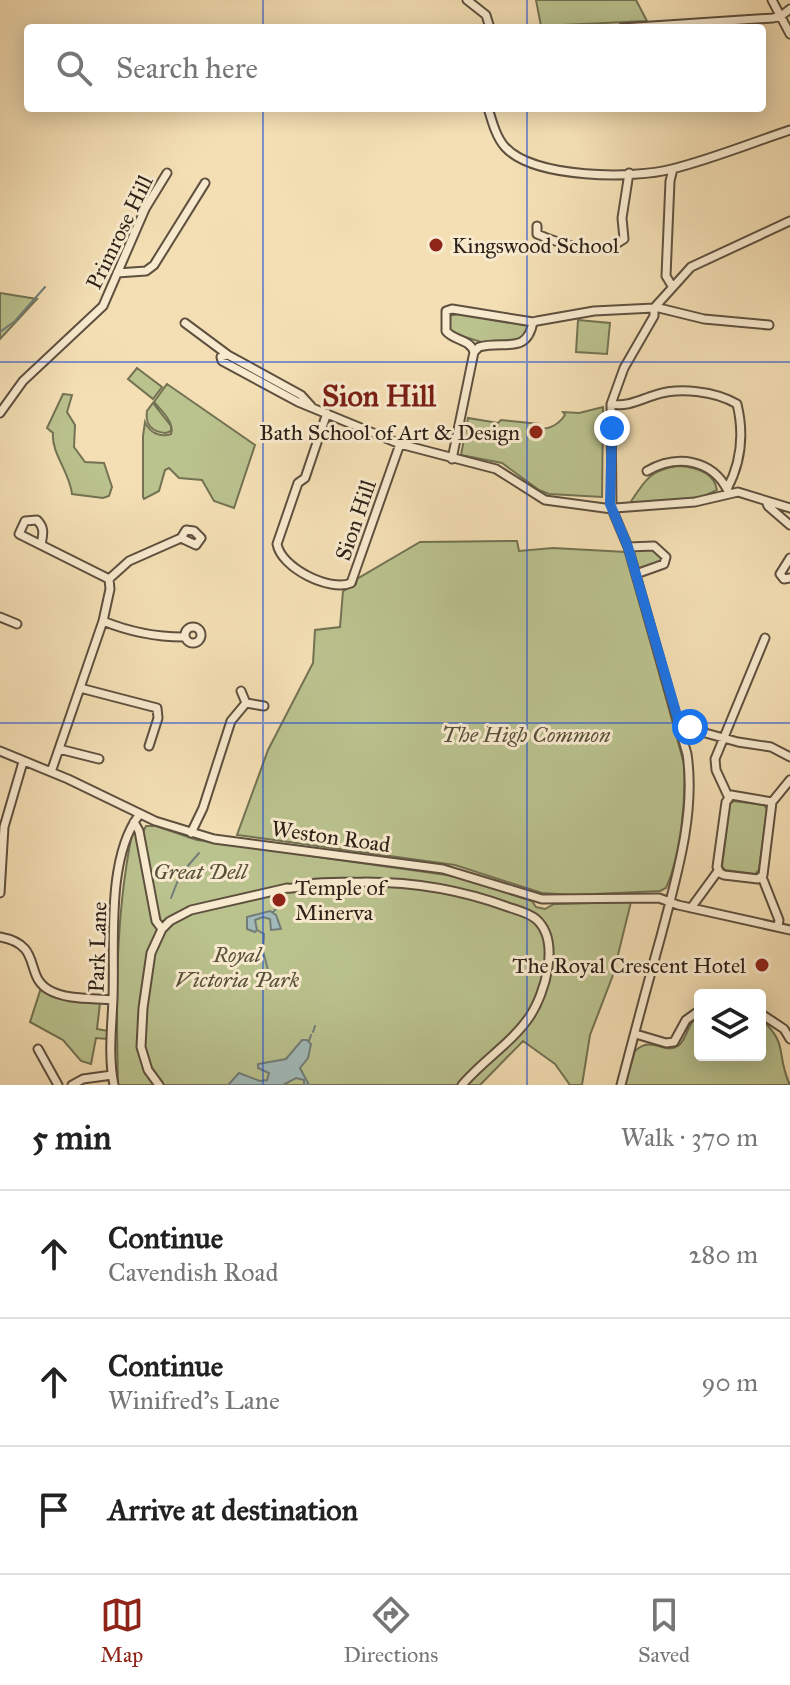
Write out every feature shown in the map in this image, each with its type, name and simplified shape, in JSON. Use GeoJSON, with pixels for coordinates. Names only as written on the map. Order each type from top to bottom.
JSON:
{"type":"FeatureCollection","features":[{"type":"Feature","properties":{"kind":"street"},"geometry":{"type":"LineString","coordinates":[[467,0],[486,15],[489,24]]}},
{"type":"Feature","properties":{"kind":"street"},"geometry":{"type":"LineString","coordinates":[[772,0],[790,34]]}},
{"type":"Feature","properties":{"kind":"street"},"geometry":{"type":"LineString","coordinates":[[675,24],[781,16],[790,9]]}},
{"type":"Feature","properties":{"kind":"street"},"geometry":{"type":"LineString","coordinates":[[490,112],[506,149],[517,157],[570,172],[664,171],[790,130]]}},
{"type":"Feature","properties":{"kind":"street"},"geometry":{"type":"LineString","coordinates":[[672,286],[666,276],[673,169]]}},
{"type":"Feature","properties":{"kind":"street"},"geometry":{"type":"LineString","coordinates":[[664,171],[670,181]]}},
{"type":"Feature","properties":{"kind":"street","name":"Primrose Hill"},"geometry":{"type":"LineString","coordinates":[[0,413],[23,381],[103,306],[145,209],[167,173]]}},
{"type":"Feature","properties":{"kind":"street"},"geometry":{"type":"LineString","coordinates":[[537,226],[537,234],[566,246],[615,246],[624,239],[622,218],[629,173]]}},
{"type":"Feature","properties":{"kind":"street"},"geometry":{"type":"LineString","coordinates":[[117,273],[146,271],[154,265],[205,183]]}},
{"type":"Feature","properties":{"kind":"street"},"geometry":{"type":"LineString","coordinates":[[621,1085],[681,852],[689,767],[636,574],[613,510],[611,404],[624,368],[654,316],[654,308],[672,286],[691,267],[790,221]]}},
{"type":"Feature","properties":{"kind":"street"},"geometry":{"type":"LineString","coordinates":[[452,459],[474,352],[469,344],[449,336],[446,311],[452,309],[533,322],[594,311],[654,308],[704,319],[769,325]]}},
{"type":"Feature","properties":{"kind":"street"},"geometry":{"type":"LineString","coordinates":[[474,352],[488,345],[523,342],[531,334],[533,322]]}},
{"type":"Feature","properties":{"kind":"street"},"geometry":{"type":"LineString","coordinates":[[185,323],[228,355],[221,357],[222,361],[311,407],[400,444],[496,469],[545,500],[613,510],[695,502],[727,491],[790,508]]}},
{"type":"Feature","properties":{"kind":"street"},"geometry":{"type":"LineString","coordinates":[[611,404],[626,405],[660,393],[689,391],[737,404],[741,444],[736,470],[727,491]]}},
{"type":"Feature","properties":{"kind":"street","name":"Sion Hill"},"geometry":{"type":"LineString","coordinates":[[327,413],[305,478],[298,483],[277,540],[278,552],[287,563],[310,577],[334,585],[351,583],[400,444]]}},
{"type":"Feature","properties":{"kind":"street"},"geometry":{"type":"LineString","coordinates":[[647,471],[669,462],[692,462],[708,468],[727,491]]}},
{"type":"Feature","properties":{"kind":"street"},"geometry":{"type":"LineString","coordinates":[[766,501],[790,525]]}},
{"type":"Feature","properties":{"kind":"street"},"geometry":{"type":"LineString","coordinates":[[109,579],[129,561],[181,538]]}},
{"type":"Feature","properties":{"kind":"street"},"geometry":{"type":"LineString","coordinates":[[41,545],[109,579]]}},
{"type":"Feature","properties":{"kind":"street"},"geometry":{"type":"LineString","coordinates":[[628,547],[654,546],[666,557],[664,564],[636,574]]}},
{"type":"Feature","properties":{"kind":"street"},"geometry":{"type":"LineString","coordinates":[[790,558],[780,574],[784,579],[790,578]]}},
{"type":"Feature","properties":{"kind":"street"},"geometry":{"type":"LineString","coordinates":[[51,772],[103,621],[110,589],[109,579]]}},
{"type":"Feature","properties":{"kind":"street"},"geometry":{"type":"LineString","coordinates":[[0,617],[17,624]]}},
{"type":"Feature","properties":{"kind":"street"},"geometry":{"type":"LineString","coordinates":[[103,621],[132,632],[157,637],[183,637]]}},
{"type":"Feature","properties":{"kind":"street"},"geometry":{"type":"LineString","coordinates":[[691,908],[718,871],[728,796],[715,765],[723,738],[765,638]]}},
{"type":"Feature","properties":{"kind":"street"},"geometry":{"type":"LineString","coordinates":[[80,688],[158,705],[158,718],[149,746]]}},
{"type":"Feature","properties":{"kind":"street"},"geometry":{"type":"LineString","coordinates":[[241,691],[246,703]]}},
{"type":"Feature","properties":{"kind":"street"},"geometry":{"type":"LineString","coordinates":[[246,703],[264,706]]}},
{"type":"Feature","properties":{"kind":"street"},"geometry":{"type":"LineString","coordinates":[[191,833],[203,808],[231,721],[246,703]]}},
{"type":"Feature","properties":{"kind":"street"},"geometry":{"type":"LineString","coordinates":[[680,726],[771,747],[790,757]]}},
{"type":"Feature","properties":{"kind":"street"},"geometry":{"type":"LineString","coordinates":[[59,749],[99,759]]}},
{"type":"Feature","properties":{"kind":"street","name":"Weston Road"},"geometry":{"type":"LineString","coordinates":[[0,751],[139,815],[214,839],[443,869],[543,899],[645,897],[790,930]]}},
{"type":"Feature","properties":{"kind":"street"},"geometry":{"type":"LineString","coordinates":[[0,893],[4,827],[23,762]]}},
{"type":"Feature","properties":{"kind":"street"},"geometry":{"type":"LineString","coordinates":[[778,927],[779,920],[762,877],[772,802],[790,780]]}},
{"type":"Feature","properties":{"kind":"street"},"geometry":{"type":"LineString","coordinates":[[728,796],[772,802]]}},
{"type":"Feature","properties":{"kind":"street","name":"Park Lane"},"geometry":{"type":"LineString","coordinates":[[114,1085],[116,897],[127,833],[139,815]]}},
{"type":"Feature","properties":{"kind":"street"},"geometry":{"type":"LineString","coordinates":[[134,822],[139,831],[156,921],[162,929]]}},
{"type":"Feature","properties":{"kind":"street"},"geometry":{"type":"LineString","coordinates":[[718,871],[724,875],[754,879],[762,877]]}},
{"type":"Feature","properties":{"kind":"street"},"geometry":{"type":"LineString","coordinates":[[159,1085],[148,1070],[141,1047],[151,953],[162,929],[191,910],[287,888],[341,883],[404,884],[455,890],[536,919],[544,933],[549,956],[546,979],[536,1006],[513,1037],[462,1085]]}},
{"type":"Feature","properties":{"kind":"street"},"geometry":{"type":"LineString","coordinates":[[536,919],[543,899]]}},
{"type":"Feature","properties":{"kind":"street"},"geometry":{"type":"LineString","coordinates":[[0,937],[19,942],[26,949],[39,979],[47,989],[66,995],[113,1000]]}},
{"type":"Feature","properties":{"kind":"street"},"geometry":{"type":"LineString","coordinates":[[639,1035],[666,1043],[674,1042],[686,1020],[694,1014]]}},
{"type":"Feature","properties":{"kind":"street"},"geometry":{"type":"LineString","coordinates":[[766,1017],[784,1029],[790,1039]]}},
{"type":"Feature","properties":{"kind":"street"},"geometry":{"type":"LineString","coordinates":[[38,1049],[58,1085]]}},
{"type":"Feature","properties":{"kind":"street"},"geometry":{"type":"LineString","coordinates":[[72,1085],[83,1079],[112,1075]]}},
{"type":"Feature","properties":{"kind":"green space"},"geometry":{"type":"Polygon","coordinates":[[[536,0],[636,0],[647,21],[583,24],[541,24],[536,0]]]}},
{"type":"Feature","properties":{"kind":"green space"},"geometry":{"type":"Polygon","coordinates":[[[0,293],[37,299],[0,339],[0,293]]]}},
{"type":"Feature","properties":{"kind":"green space"},"geometry":{"type":"Polygon","coordinates":[[[460,314],[529,326],[528,333],[517,342],[481,342],[449,332],[447,316],[460,314]]]}},
{"type":"Feature","properties":{"kind":"green space"},"geometry":{"type":"Polygon","coordinates":[[[578,320],[610,323],[607,354],[576,352],[578,320]]]}},
{"type":"Feature","properties":{"kind":"green space"},"geometry":{"type":"Polygon","coordinates":[[[137,368],[162,387],[153,399],[128,379],[137,368]]]}},
{"type":"Feature","properties":{"kind":"green space"},"geometry":{"type":"Polygon","coordinates":[[[167,384],[255,445],[234,508],[214,501],[202,480],[179,478],[169,468],[165,470],[159,491],[144,499],[145,422],[155,433],[171,434],[169,421],[154,402],[167,384]]]}},
{"type":"Feature","properties":{"kind":"green space"},"geometry":{"type":"Polygon","coordinates":[[[63,394],[72,395],[67,412],[75,425],[74,447],[85,462],[104,463],[112,487],[109,496],[72,494],[55,448],[53,433],[47,428],[63,394]]]}},
{"type":"Feature","properties":{"kind":"green space"},"geometry":{"type":"Polygon","coordinates":[[[153,403],[171,426],[171,431],[157,431],[148,424],[147,411],[153,403]]]}},
{"type":"Feature","properties":{"kind":"green space"},"geometry":{"type":"Polygon","coordinates":[[[603,407],[602,497],[549,494],[502,463],[461,455],[468,418],[498,423],[501,420],[539,424],[539,429],[543,429],[560,421],[565,415],[563,412],[579,413],[603,407]]]}},
{"type":"Feature","properties":{"kind":"green space"},"geometry":{"type":"Polygon","coordinates":[[[678,466],[708,475],[717,490],[700,498],[630,503],[654,473],[678,466]]]}},
{"type":"Feature","properties":{"kind":"green space","name":"The High Common"},"geometry":{"type":"Polygon","coordinates":[[[517,541],[519,551],[553,548],[626,552],[684,764],[681,827],[666,888],[660,891],[572,895],[542,893],[455,865],[237,835],[268,750],[313,663],[315,630],[340,627],[343,591],[356,584],[357,579],[420,542],[517,541]]]}},
{"type":"Feature","properties":{"kind":"green space"},"geometry":{"type":"Polygon","coordinates":[[[653,548],[662,556],[662,561],[639,569],[633,551],[653,548]]]}},
{"type":"Feature","properties":{"kind":"green space"},"geometry":{"type":"Polygon","coordinates":[[[730,803],[764,805],[767,809],[759,870],[755,874],[725,870],[722,866],[730,803]]]}},
{"type":"Feature","properties":{"kind":"green space","name":"Royal Victoria Park"},"geometry":{"type":"Polygon","coordinates":[[[146,826],[156,826],[197,840],[454,876],[532,901],[536,907],[545,909],[554,904],[631,902],[613,975],[590,1035],[582,1085],[570,1085],[555,1064],[523,1041],[480,1085],[118,1085],[117,991],[122,896],[132,834],[143,832],[146,826]]]}},
{"type":"Feature","properties":{"kind":"green space"},"geometry":{"type":"Polygon","coordinates":[[[41,988],[62,998],[100,1003],[97,1029],[108,1031],[107,1039],[96,1038],[91,1064],[81,1061],[63,1040],[30,1022],[41,988]]]}},
{"type":"Feature","properties":{"kind":"green space"},"geometry":{"type":"Polygon","coordinates":[[[694,1021],[694,1061],[766,1061],[766,1024],[779,1043],[790,1085],[625,1085],[635,1051],[647,1045],[678,1046],[694,1021]]]}},
{"type":"Feature","properties":{"kind":"water"},"geometry":{"type":"Polygon","coordinates":[[[270,911],[276,915],[281,929],[271,930],[270,919],[263,917],[255,920],[255,932],[247,929],[247,917],[270,911]]]}},
{"type":"Feature","properties":{"kind":"water"},"geometry":{"type":"Polygon","coordinates":[[[302,1040],[311,1044],[308,1058],[300,1068],[309,1085],[296,1078],[283,1085],[228,1085],[239,1073],[260,1081],[267,1080],[269,1073],[258,1068],[258,1064],[286,1059],[302,1040]]]}},
{"type":"Feature","properties":{"kind":"waterway"},"geometry":{"type":"LineString","coordinates":[[0,332],[15,321],[45,287]]}},
{"type":"Feature","properties":{"kind":"waterway"},"geometry":{"type":"LineString","coordinates":[[171,898],[180,875],[199,853]]}},
{"type":"Feature","properties":{"kind":"waterway"},"geometry":{"type":"LineString","coordinates":[[273,912],[276,909]]}},
{"type":"Feature","properties":{"kind":"waterway"},"geometry":{"type":"LineString","coordinates":[[257,930],[264,934],[263,951],[272,986]]}},
{"type":"Feature","properties":{"kind":"waterway"},"geometry":{"type":"LineString","coordinates":[[313,1032],[315,1026]]}},
{"type":"Feature","properties":{"kind":"waterway"},"geometry":{"type":"LineString","coordinates":[[309,1041],[311,1035]]}},
{"type":"Feature","properties":{"kind":"place","name":"Kingswood School"},"geometry":{"type":"Point","coordinates":[436,245]}},
{"type":"Feature","properties":{"kind":"place","name":"Bath School of Art & Design"},"geometry":{"type":"Point","coordinates":[536,432]}},
{"type":"Feature","properties":{"kind":"place","name":"Temple of Minerva"},"geometry":{"type":"Point","coordinates":[279,900]}},
{"type":"Feature","properties":{"kind":"place","name":"The Royal Crescent Hotel"},"geometry":{"type":"Point","coordinates":[762,965]}},
{"type":"Feature","properties":{"kind":"district","name":"Sion Hill"},"geometry":{"type":"Point","coordinates":[379,396]}},
{"type":"Feature","properties":{"kind":"route"},"geometry":{"type":"LineString","coordinates":[[612,428],[612,509],[628,547],[680,726],[690,727]]}},
{"type":"Feature","properties":{"kind":"park label","name":"Great Dell"},"geometry":{"type":"Point","coordinates":[200,871]}}]}
